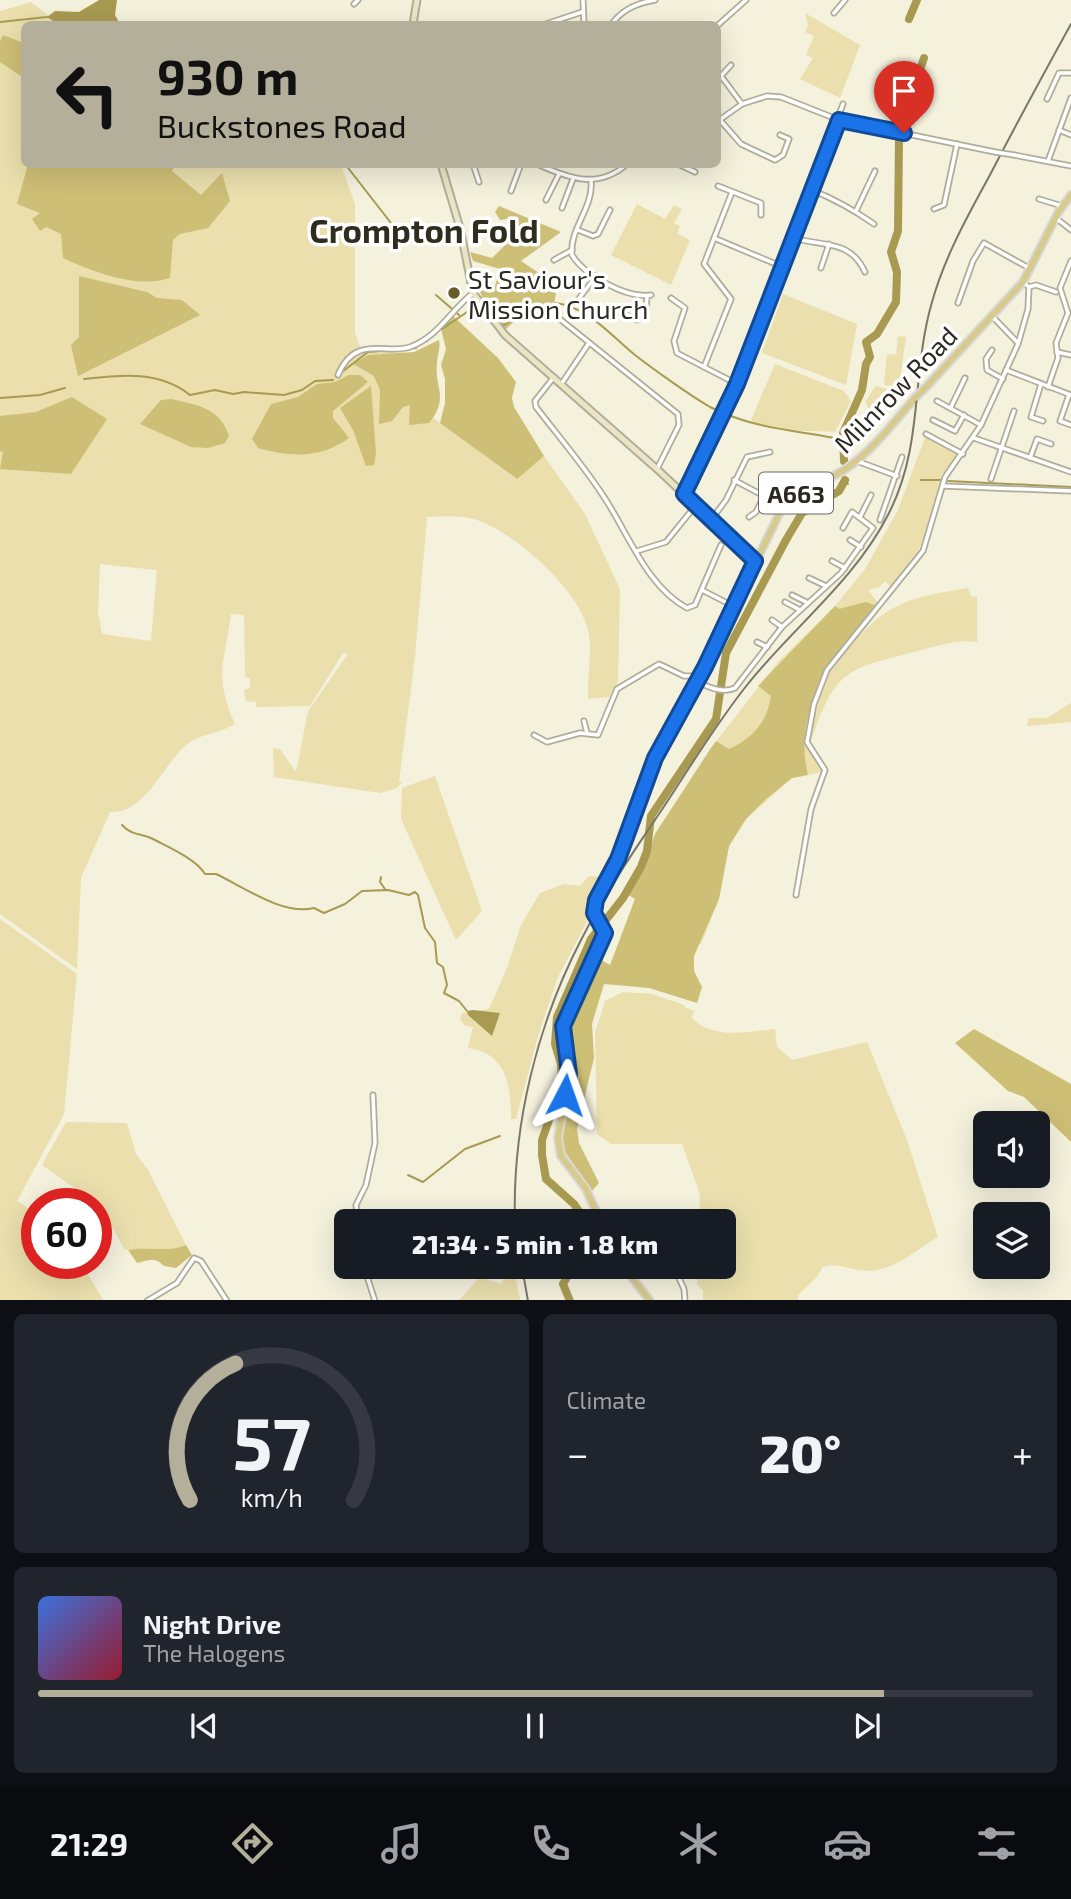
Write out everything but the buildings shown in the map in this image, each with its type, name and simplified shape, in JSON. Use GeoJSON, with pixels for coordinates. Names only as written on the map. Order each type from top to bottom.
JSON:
{"type":"FeatureCollection","features":[{"type":"Feature","properties":{"kind":"main road"},"geometry":{"type":"LineString","coordinates":[[414,21],[417,0]]}},
{"type":"Feature","properties":{"kind":"main road"},"geometry":{"type":"LineString","coordinates":[[444,168],[473,293],[499,328],[755,561]]}},
{"type":"Feature","properties":{"kind":"main road","name":"Milnrow Road"},"geometry":{"type":"LineString","coordinates":[[595,1209],[586,1189],[561,1156],[558,1138],[569,1074],[563,1026],[603,938],[604,927],[594,907],[618,859],[653,762],[788,500],[857,461],[928,385],[1023,282],[1062,206],[1071,195]]}},
{"type":"Feature","properties":{"kind":"main road"},"geometry":{"type":"LineString","coordinates":[[633,1279],[649,1300]]}},
{"type":"Feature","properties":{"kind":"street"},"geometry":{"type":"LineString","coordinates":[[354,4],[358,0]]}},
{"type":"Feature","properties":{"kind":"street"},"geometry":{"type":"LineString","coordinates":[[583,0],[584,21]]}},
{"type":"Feature","properties":{"kind":"street"},"geometry":{"type":"LineString","coordinates":[[614,21],[622,12],[638,3],[655,0]]}},
{"type":"Feature","properties":{"kind":"street"},"geometry":{"type":"LineString","coordinates":[[721,22],[746,0]]}},
{"type":"Feature","properties":{"kind":"street"},"geometry":{"type":"LineString","coordinates":[[834,13],[845,0]]}},
{"type":"Feature","properties":{"kind":"street"},"geometry":{"type":"LineString","coordinates":[[555,21],[582,12]]}},
{"type":"Feature","properties":{"kind":"street"},"geometry":{"type":"LineString","coordinates":[[731,65],[721,76],[742,104]]}},
{"type":"Feature","properties":{"kind":"street"},"geometry":{"type":"LineString","coordinates":[[1047,99],[1059,73],[1071,73]]}},
{"type":"Feature","properties":{"kind":"street"},"geometry":{"type":"LineString","coordinates":[[721,120],[742,104],[768,96],[781,97],[839,120],[1071,166]]}},
{"type":"Feature","properties":{"kind":"street"},"geometry":{"type":"LineString","coordinates":[[1048,161],[1071,98]]}},
{"type":"Feature","properties":{"kind":"street"},"geometry":{"type":"LineString","coordinates":[[684,494],[737,384],[843,104]]}},
{"type":"Feature","properties":{"kind":"street"},"geometry":{"type":"LineString","coordinates":[[721,124],[734,140],[775,160],[783,155],[789,139],[780,135]]}},
{"type":"Feature","properties":{"kind":"street"},"geometry":{"type":"LineString","coordinates":[[1059,130],[1071,135]]}},
{"type":"Feature","properties":{"kind":"street"},"geometry":{"type":"LineString","coordinates":[[934,209],[944,205],[957,144]]}},
{"type":"Feature","properties":{"kind":"street"},"geometry":{"type":"LineString","coordinates":[[475,168],[479,182]]}},
{"type":"Feature","properties":{"kind":"street"},"geometry":{"type":"LineString","coordinates":[[511,191],[520,168]]}},
{"type":"Feature","properties":{"kind":"street"},"geometry":{"type":"LineString","coordinates":[[546,168],[573,179],[591,181],[614,174],[622,168]]}},
{"type":"Feature","properties":{"kind":"street"},"geometry":{"type":"LineString","coordinates":[[691,168],[695,172]]}},
{"type":"Feature","properties":{"kind":"street"},"geometry":{"type":"LineString","coordinates":[[856,211],[875,171]]}},
{"type":"Feature","properties":{"kind":"street"},"geometry":{"type":"LineString","coordinates":[[547,200],[559,174]]}},
{"type":"Feature","properties":{"kind":"street"},"geometry":{"type":"LineString","coordinates":[[562,208],[573,179]]}},
{"type":"Feature","properties":{"kind":"street"},"geometry":{"type":"LineString","coordinates":[[591,181],[592,192],[572,250],[576,260],[596,276],[633,295],[649,296],[646,307],[637,320],[613,309]]}},
{"type":"Feature","properties":{"kind":"street"},"geometry":{"type":"LineString","coordinates":[[718,186],[761,203],[761,215]]}},
{"type":"Feature","properties":{"kind":"street"},"geometry":{"type":"LineString","coordinates":[[811,190],[837,201],[843,208],[856,211],[874,224]]}},
{"type":"Feature","properties":{"kind":"street"},"geometry":{"type":"LineString","coordinates":[[704,368],[731,299],[704,264],[732,191]]}},
{"type":"Feature","properties":{"kind":"street"},"geometry":{"type":"LineString","coordinates":[[1040,199],[1062,206]]}},
{"type":"Feature","properties":{"kind":"street"},"geometry":{"type":"LineString","coordinates":[[578,230],[593,236],[598,234],[610,210]]}},
{"type":"Feature","properties":{"kind":"street"},"geometry":{"type":"LineString","coordinates":[[1056,218],[1071,230]]}},
{"type":"Feature","properties":{"kind":"street"},"geometry":{"type":"LineString","coordinates":[[714,238],[783,267]]}},
{"type":"Feature","properties":{"kind":"street"},"geometry":{"type":"LineString","coordinates":[[793,238],[850,250],[859,259],[865,272]]}},
{"type":"Feature","properties":{"kind":"street"},"geometry":{"type":"LineString","coordinates":[[958,303],[973,261],[984,243],[1030,269]]}},
{"type":"Feature","properties":{"kind":"street"},"geometry":{"type":"LineString","coordinates":[[821,268],[828,244]]}},
{"type":"Feature","properties":{"kind":"street"},"geometry":{"type":"LineString","coordinates":[[554,260],[572,250]]}},
{"type":"Feature","properties":{"kind":"street"},"geometry":{"type":"LineString","coordinates":[[1048,387],[1057,352],[1056,343],[1069,313],[1060,288],[1071,261]]}},
{"type":"Feature","properties":{"kind":"street"},"geometry":{"type":"LineString","coordinates":[[577,301],[596,276]]}},
{"type":"Feature","properties":{"kind":"street"},"geometry":{"type":"LineString","coordinates":[[1023,282],[1029,287]]}},
{"type":"Feature","properties":{"kind":"street"},"geometry":{"type":"LineString","coordinates":[[1029,287],[1037,285],[1056,292]]}},
{"type":"Feature","properties":{"kind":"street"},"geometry":{"type":"LineString","coordinates":[[796,895],[811,809],[825,770],[807,742],[818,694],[837,655],[923,551],[945,477],[981,425],[1018,344],[1024,325],[1029,287]]}},
{"type":"Feature","properties":{"kind":"street"},"geometry":{"type":"LineString","coordinates":[[338,374],[345,362],[360,352],[378,346],[412,346],[455,312],[473,293]]}},
{"type":"Feature","properties":{"kind":"street"},"geometry":{"type":"LineString","coordinates":[[671,298],[685,308],[674,341],[676,351],[737,384]]}},
{"type":"Feature","properties":{"kind":"street"},"geometry":{"type":"LineString","coordinates":[[992,316],[1018,344]]}},
{"type":"Feature","properties":{"kind":"street"},"geometry":{"type":"LineString","coordinates":[[561,320],[678,414],[679,425],[657,469]]}},
{"type":"Feature","properties":{"kind":"street"},"geometry":{"type":"LineString","coordinates":[[1008,331],[1019,331],[1024,325]]}},
{"type":"Feature","properties":{"kind":"street"},"geometry":{"type":"LineString","coordinates":[[562,383],[589,343]]}},
{"type":"Feature","properties":{"kind":"street"},"geometry":{"type":"LineString","coordinates":[[992,351],[986,359],[987,370],[1003,379]]}},
{"type":"Feature","properties":{"kind":"street"},"geometry":{"type":"LineString","coordinates":[[1057,352],[1071,355]]}},
{"type":"Feature","properties":{"kind":"street"},"geometry":{"type":"LineString","coordinates":[[1006,370],[1070,395],[1060,421],[1071,425]]}},
{"type":"Feature","properties":{"kind":"street"},"geometry":{"type":"LineString","coordinates":[[554,377],[535,401],[536,407],[604,497],[625,536],[672,600],[691,607],[702,590],[721,545]]}},
{"type":"Feature","properties":{"kind":"street"},"geometry":{"type":"LineString","coordinates":[[950,408],[965,378]]}},
{"type":"Feature","properties":{"kind":"street"},"geometry":{"type":"LineString","coordinates":[[1041,384],[1031,417],[1043,421]]}},
{"type":"Feature","properties":{"kind":"street"},"geometry":{"type":"LineString","coordinates":[[936,401],[981,425]]}},
{"type":"Feature","properties":{"kind":"street"},"geometry":{"type":"LineString","coordinates":[[991,479],[1014,411]]}},
{"type":"Feature","properties":{"kind":"street"},"geometry":{"type":"LineString","coordinates":[[933,420],[955,431],[964,415]]}},
{"type":"Feature","properties":{"kind":"street"},"geometry":{"type":"LineString","coordinates":[[926,434],[963,454]]}},
{"type":"Feature","properties":{"kind":"street"},"geometry":{"type":"LineString","coordinates":[[973,438],[1071,472]]}},
{"type":"Feature","properties":{"kind":"street"},"geometry":{"type":"LineString","coordinates":[[1030,458],[1037,439],[1051,444]]}},
{"type":"Feature","properties":{"kind":"street"},"geometry":{"type":"LineString","coordinates":[[711,520],[726,500],[747,457],[770,452]]}},
{"type":"Feature","properties":{"kind":"street"},"geometry":{"type":"LineString","coordinates":[[880,520],[902,457]]}},
{"type":"Feature","properties":{"kind":"street"},"geometry":{"type":"LineString","coordinates":[[857,461],[897,476]]}},
{"type":"Feature","properties":{"kind":"street"},"geometry":{"type":"LineString","coordinates":[[734,480],[764,496],[756,512],[749,517]]}},
{"type":"Feature","properties":{"kind":"street"},"geometry":{"type":"LineString","coordinates":[[943,486],[1071,491]]}},
{"type":"Feature","properties":{"kind":"street"},"geometry":{"type":"LineString","coordinates":[[860,517],[871,495]]}},
{"type":"Feature","properties":{"kind":"street"},"geometry":{"type":"LineString","coordinates":[[637,551],[666,542],[696,505]]}},
{"type":"Feature","properties":{"kind":"street"},"geometry":{"type":"LineString","coordinates":[[534,735],[547,742],[587,733],[595,735],[601,731],[617,689],[659,664],[716,689],[727,691],[735,688],[782,627],[845,568],[873,528],[852,512],[843,528]]}},
{"type":"Feature","properties":{"kind":"street"},"geometry":{"type":"LineString","coordinates":[[850,540],[861,547]]}},
{"type":"Feature","properties":{"kind":"street"},"geometry":{"type":"LineString","coordinates":[[832,561],[845,568]]}},
{"type":"Feature","properties":{"kind":"street"},"geometry":{"type":"LineString","coordinates":[[809,578],[826,586]]}},
{"type":"Feature","properties":{"kind":"street"},"geometry":{"type":"LineString","coordinates":[[702,590],[733,606]]}},
{"type":"Feature","properties":{"kind":"street"},"geometry":{"type":"LineString","coordinates":[[792,595],[808,603]]}},
{"type":"Feature","properties":{"kind":"street"},"geometry":{"type":"LineString","coordinates":[[785,602],[800,610]]}},
{"type":"Feature","properties":{"kind":"street"},"geometry":{"type":"LineString","coordinates":[[772,620],[782,627]]}},
{"type":"Feature","properties":{"kind":"street"},"geometry":{"type":"LineString","coordinates":[[757,642],[767,647]]}},
{"type":"Feature","properties":{"kind":"street"},"geometry":{"type":"LineString","coordinates":[[584,721],[587,733]]}},
{"type":"Feature","properties":{"kind":"street"},"geometry":{"type":"LineString","coordinates":[[357,1209],[357,1201],[366,1185],[375,1143],[373,1095]]}},
{"type":"Feature","properties":{"kind":"street"},"geometry":{"type":"LineString","coordinates":[[146,1300],[177,1283],[195,1258],[201,1261],[227,1300]]}},
{"type":"Feature","properties":{"kind":"street"},"geometry":{"type":"LineString","coordinates":[[368,1279],[375,1300]]}},
{"type":"Feature","properties":{"kind":"street"},"geometry":{"type":"LineString","coordinates":[[679,1279],[685,1300]]}},
{"type":"Feature","properties":{"kind":"shaded area"},"geometry":{"type":"Polygon","coordinates":[[[99,0],[117,0],[115,15],[118,21],[53,21],[47,17],[55,11],[79,12],[99,0]]]}},
{"type":"Feature","properties":{"kind":"shaded area"},"geometry":{"type":"Polygon","coordinates":[[[31,2],[55,21],[21,21],[21,168],[342,168],[355,204],[355,333],[361,349],[407,353],[427,413],[516,479],[544,456],[585,514],[620,589],[618,682],[609,697],[588,699],[590,650],[584,619],[562,584],[530,553],[495,528],[480,521],[447,516],[427,517],[415,657],[399,782],[402,782],[397,788],[380,793],[274,777],[273,748],[280,749],[296,772],[308,711],[348,654],[343,653],[310,706],[256,707],[256,702],[246,701],[244,690],[250,688],[250,678],[245,677],[244,615],[231,614],[222,681],[235,724],[185,746],[143,797],[122,811],[110,812],[81,878],[77,969],[0,914],[0,11],[31,2]],[[100,564],[98,612],[102,634],[151,641],[157,570],[100,564]]]}},
{"type":"Feature","properties":{"kind":"shaded area"},"geometry":{"type":"Polygon","coordinates":[[[805,13],[860,45],[840,98],[800,79],[813,58],[806,55],[814,36],[805,32],[808,25],[805,13]]]}},
{"type":"Feature","properties":{"kind":"shaded area"},"geometry":{"type":"Polygon","coordinates":[[[3,35],[21,42],[21,76],[0,62],[0,41],[3,35]]]}},
{"type":"Feature","properties":{"kind":"shaded area"},"geometry":{"type":"Polygon","coordinates":[[[27,168],[174,168],[172,171],[201,195],[222,173],[230,201],[208,228],[180,234],[173,240],[170,278],[157,281],[115,277],[63,258],[61,234],[46,227],[40,231],[32,219],[40,213],[17,204],[27,168]]]}},
{"type":"Feature","properties":{"kind":"shaded area"},"geometry":{"type":"Polygon","coordinates":[[[637,204],[665,219],[674,205],[682,209],[674,223],[680,226],[677,233],[690,240],[671,285],[611,255],[637,204]]]}},
{"type":"Feature","properties":{"kind":"shaded area"},"geometry":{"type":"Polygon","coordinates":[[[499,206],[561,232],[521,261],[557,285],[554,306],[544,313],[520,316],[506,329],[485,304],[477,284],[495,286],[500,269],[473,261],[470,252],[492,258],[507,243],[513,230],[508,219],[500,220],[495,212],[499,206]]]}},
{"type":"Feature","properties":{"kind":"shaded area"},"geometry":{"type":"Polygon","coordinates":[[[79,276],[147,292],[157,298],[182,300],[200,315],[78,376],[71,345],[79,337],[79,276]]]}},
{"type":"Feature","properties":{"kind":"shaded area"},"geometry":{"type":"Polygon","coordinates":[[[783,294],[857,324],[846,385],[762,353],[783,294]]]}},
{"type":"Feature","properties":{"kind":"shaded area"},"geometry":{"type":"Polygon","coordinates":[[[453,316],[498,358],[516,382],[512,398],[514,407],[544,456],[517,479],[440,423],[445,403],[445,379],[441,365],[446,349],[441,329],[453,316]]]}},
{"type":"Feature","properties":{"kind":"shaded area"},"geometry":{"type":"Polygon","coordinates":[[[898,336],[906,337],[899,387],[884,385],[887,354],[901,355],[896,354],[898,336]]]}},
{"type":"Feature","properties":{"kind":"shaded area"},"geometry":{"type":"Polygon","coordinates":[[[439,340],[437,372],[440,400],[439,407],[429,423],[409,425],[410,405],[403,407],[392,421],[379,424],[380,390],[374,376],[353,364],[368,355],[414,352],[439,340]]]}},
{"type":"Feature","properties":{"kind":"shaded area"},"geometry":{"type":"Polygon","coordinates":[[[775,364],[844,391],[851,401],[835,432],[780,430],[751,420],[775,364]]]}},
{"type":"Feature","properties":{"kind":"shaded area"},"geometry":{"type":"Polygon","coordinates":[[[349,375],[360,375],[368,382],[333,411],[333,418],[349,438],[316,453],[282,453],[258,448],[252,439],[271,404],[298,397],[317,384],[335,382],[349,375]]]}},
{"type":"Feature","properties":{"kind":"shaded area"},"geometry":{"type":"Polygon","coordinates":[[[371,386],[376,454],[374,465],[366,466],[353,430],[340,408],[371,386]]]}},
{"type":"Feature","properties":{"kind":"shaded area"},"geometry":{"type":"Polygon","coordinates":[[[876,386],[891,390],[892,394],[879,411],[874,406],[869,409],[865,402],[876,386]]]}},
{"type":"Feature","properties":{"kind":"shaded area"},"geometry":{"type":"Polygon","coordinates":[[[72,397],[107,419],[71,474],[0,469],[3,452],[0,451],[0,416],[36,412],[72,397]]]}},
{"type":"Feature","properties":{"kind":"shaded area"},"geometry":{"type":"Polygon","coordinates":[[[171,399],[199,406],[214,414],[220,419],[229,436],[225,443],[208,448],[191,447],[140,424],[161,400],[171,399]]]}},
{"type":"Feature","properties":{"kind":"shaded area"},"geometry":{"type":"Polygon","coordinates":[[[926,435],[959,453],[941,475],[927,531],[914,560],[892,588],[885,581],[879,587],[868,590],[878,603],[877,606],[838,654],[822,682],[805,742],[822,772],[792,778],[746,819],[729,846],[719,899],[701,944],[614,959],[635,899],[627,894],[645,863],[655,834],[711,748],[778,662],[835,606],[865,569],[897,512],[926,435]]]}},
{"type":"Feature","properties":{"kind":"shaded area"},"geometry":{"type":"Polygon","coordinates":[[[968,588],[971,596],[977,597],[977,642],[945,644],[873,663],[847,676],[828,698],[812,739],[810,736],[825,678],[848,645],[851,646],[877,619],[890,610],[917,598],[968,588]]]}},
{"type":"Feature","properties":{"kind":"shaded area"},"geometry":{"type":"Polygon","coordinates":[[[866,602],[877,606],[833,663],[812,704],[806,726],[804,750],[808,775],[792,778],[766,799],[746,819],[729,846],[719,899],[694,956],[694,971],[702,987],[697,1003],[649,988],[604,984],[592,1024],[594,1058],[577,1129],[579,1143],[599,1183],[592,1191],[563,1149],[562,1135],[572,1078],[564,1028],[598,958],[610,965],[635,899],[627,894],[645,863],[655,834],[711,748],[716,741],[729,749],[758,728],[766,714],[771,696],[758,686],[835,606],[839,609],[866,602]]]}},
{"type":"Feature","properties":{"kind":"shaded area"},"geometry":{"type":"Polygon","coordinates":[[[1071,703],[1071,722],[1027,726],[1029,718],[1047,718],[1071,703]]]}},
{"type":"Feature","properties":{"kind":"shaded area"},"geometry":{"type":"Polygon","coordinates":[[[435,776],[482,911],[456,940],[401,819],[402,788],[435,776]]]}},
{"type":"Feature","properties":{"kind":"shaded area"},"geometry":{"type":"Polygon","coordinates":[[[589,876],[604,877],[594,895],[591,914],[558,977],[539,1033],[516,1119],[511,1119],[510,1095],[504,1073],[491,1057],[468,1048],[473,1027],[465,1026],[460,1019],[462,1013],[489,1009],[507,968],[521,925],[540,893],[564,884],[580,886],[589,876]]]}},
{"type":"Feature","properties":{"kind":"shaded area"},"geometry":{"type":"Polygon","coordinates":[[[0,919],[77,974],[64,1114],[24,1188],[21,1188],[17,1201],[21,1204],[21,1279],[91,1279],[103,1300],[0,1300],[0,919]]]}},
{"type":"Feature","properties":{"kind":"shaded area"},"geometry":{"type":"Polygon","coordinates":[[[623,992],[652,994],[695,1011],[691,1017],[699,1024],[719,1032],[742,1033],[775,1029],[777,1047],[792,1060],[867,1042],[907,1140],[938,1237],[901,1261],[881,1269],[871,1271],[837,1266],[823,1267],[816,1278],[798,1295],[798,1300],[703,1300],[703,1290],[697,1285],[697,1279],[736,1279],[736,1209],[699,1209],[700,1194],[682,1144],[611,1144],[597,1134],[595,1033],[605,1001],[623,992]]]}},
{"type":"Feature","properties":{"kind":"shaded area"},"geometry":{"type":"Polygon","coordinates":[[[467,1011],[500,1013],[492,1036],[468,1015],[467,1011]]]}},
{"type":"Feature","properties":{"kind":"shaded area"},"geometry":{"type":"Polygon","coordinates":[[[974,1029],[1071,1084],[1071,1142],[1050,1122],[1050,1111],[1039,1111],[1024,1097],[1008,1091],[955,1043],[974,1029]]]}},
{"type":"Feature","properties":{"kind":"shaded area"},"geometry":{"type":"Polygon","coordinates":[[[66,1122],[127,1123],[136,1154],[148,1170],[186,1245],[171,1249],[125,1250],[112,1227],[112,1188],[75,1188],[42,1165],[66,1122]]]}},
{"type":"Feature","properties":{"kind":"shaded area"},"geometry":{"type":"Polygon","coordinates":[[[186,1245],[192,1255],[176,1268],[164,1266],[155,1260],[137,1263],[128,1250],[172,1249],[186,1245]]]}},
{"type":"Feature","properties":{"kind":"shaded area"},"geometry":{"type":"Polygon","coordinates":[[[478,1279],[501,1284],[503,1279],[516,1279],[520,1300],[459,1300],[478,1279]]]}},
{"type":"Feature","properties":{"kind":"waterway"},"geometry":{"type":"LineString","coordinates":[[909,19],[917,0]]}},
{"type":"Feature","properties":{"kind":"waterway"},"geometry":{"type":"LineString","coordinates":[[0,22],[47,17]]}},
{"type":"Feature","properties":{"kind":"waterway"},"geometry":{"type":"LineString","coordinates":[[900,128],[924,58]]}},
{"type":"Feature","properties":{"kind":"waterway"},"geometry":{"type":"LineString","coordinates":[[844,461],[843,433],[862,390],[866,364],[870,357],[866,342],[877,334],[896,302],[897,272],[891,252],[898,231],[899,137]]}},
{"type":"Feature","properties":{"kind":"waterway"},"geometry":{"type":"LineString","coordinates":[[348,168],[405,241]]}},
{"type":"Feature","properties":{"kind":"waterway"},"geometry":{"type":"LineString","coordinates":[[436,295],[459,315]]}},
{"type":"Feature","properties":{"kind":"waterway"},"geometry":{"type":"LineString","coordinates":[[483,302],[503,326],[520,314],[541,313],[555,303],[578,310],[598,323],[635,355],[710,407],[757,424],[835,438],[844,449]]}},
{"type":"Feature","properties":{"kind":"waterway"},"geometry":{"type":"LineString","coordinates":[[442,329],[476,306]]}},
{"type":"Feature","properties":{"kind":"waterway"},"geometry":{"type":"LineString","coordinates":[[342,372],[368,352],[416,348]]}},
{"type":"Feature","properties":{"kind":"waterway"},"geometry":{"type":"LineString","coordinates":[[84,379],[139,376],[165,381],[190,395],[215,390],[233,394],[244,392],[284,395],[302,390],[315,381],[333,380]]}},
{"type":"Feature","properties":{"kind":"waterway"},"geometry":{"type":"LineString","coordinates":[[0,398],[40,395],[65,388]]}},
{"type":"Feature","properties":{"kind":"waterway"},"geometry":{"type":"LineString","coordinates":[[578,1209],[546,1179],[542,1155],[542,1140],[562,1083],[561,1064],[555,1044],[557,1017],[591,939],[623,898],[641,867],[647,851],[651,816],[716,719],[726,653],[786,540],[802,513],[839,491],[845,480]]}},
{"type":"Feature","properties":{"kind":"waterway"},"geometry":{"type":"LineString","coordinates":[[921,480],[940,480]]}},
{"type":"Feature","properties":{"kind":"waterway"},"geometry":{"type":"LineString","coordinates":[[948,481],[1071,487]]}},
{"type":"Feature","properties":{"kind":"waterway"},"geometry":{"type":"LineString","coordinates":[[122,825],[129,831],[153,839],[181,854],[205,874],[216,874],[264,899],[290,908],[314,908],[324,913],[345,904],[362,891],[388,890],[409,895],[415,892],[425,928],[435,942],[437,963],[443,967],[447,985],[444,993],[459,1001],[467,1011]]}},
{"type":"Feature","properties":{"kind":"waterway"},"geometry":{"type":"LineString","coordinates":[[381,877],[380,882],[385,889]]}},
{"type":"Feature","properties":{"kind":"waterway"},"geometry":{"type":"LineString","coordinates":[[408,1175],[423,1182],[465,1149],[500,1136]]}},
{"type":"Feature","properties":{"kind":"waterway"},"geometry":{"type":"LineString","coordinates":[[566,1279],[563,1284],[570,1300]]}},
{"type":"Feature","properties":{"kind":"tram line"},"geometry":{"type":"LineString","coordinates":[[515,1209],[518,1149],[530,1077],[565,973],[609,889],[725,715],[765,664],[859,560],[889,513],[908,461],[921,356],[932,302],[943,268],[1071,24]]}},
{"type":"Feature","properties":{"kind":"tram line"},"geometry":{"type":"LineString","coordinates":[[524,1279],[528,1300]]}},
{"type":"Feature","properties":{"kind":"place","name":"St Saviour's Mission Church"},"geometry":{"type":"Point","coordinates":[454,293]}},
{"type":"Feature","properties":{"kind":"district","name":"Crompton Fold"},"geometry":{"type":"Point","coordinates":[424,230]}},
{"type":"Feature","properties":{"kind":"route"},"geometry":{"type":"LineString","coordinates":[[565,1095],[569,1074],[563,1026],[605,933],[593,910],[596,900],[618,859],[655,758],[705,667],[755,561],[684,494],[737,384],[839,120],[904,133]]}}]}
